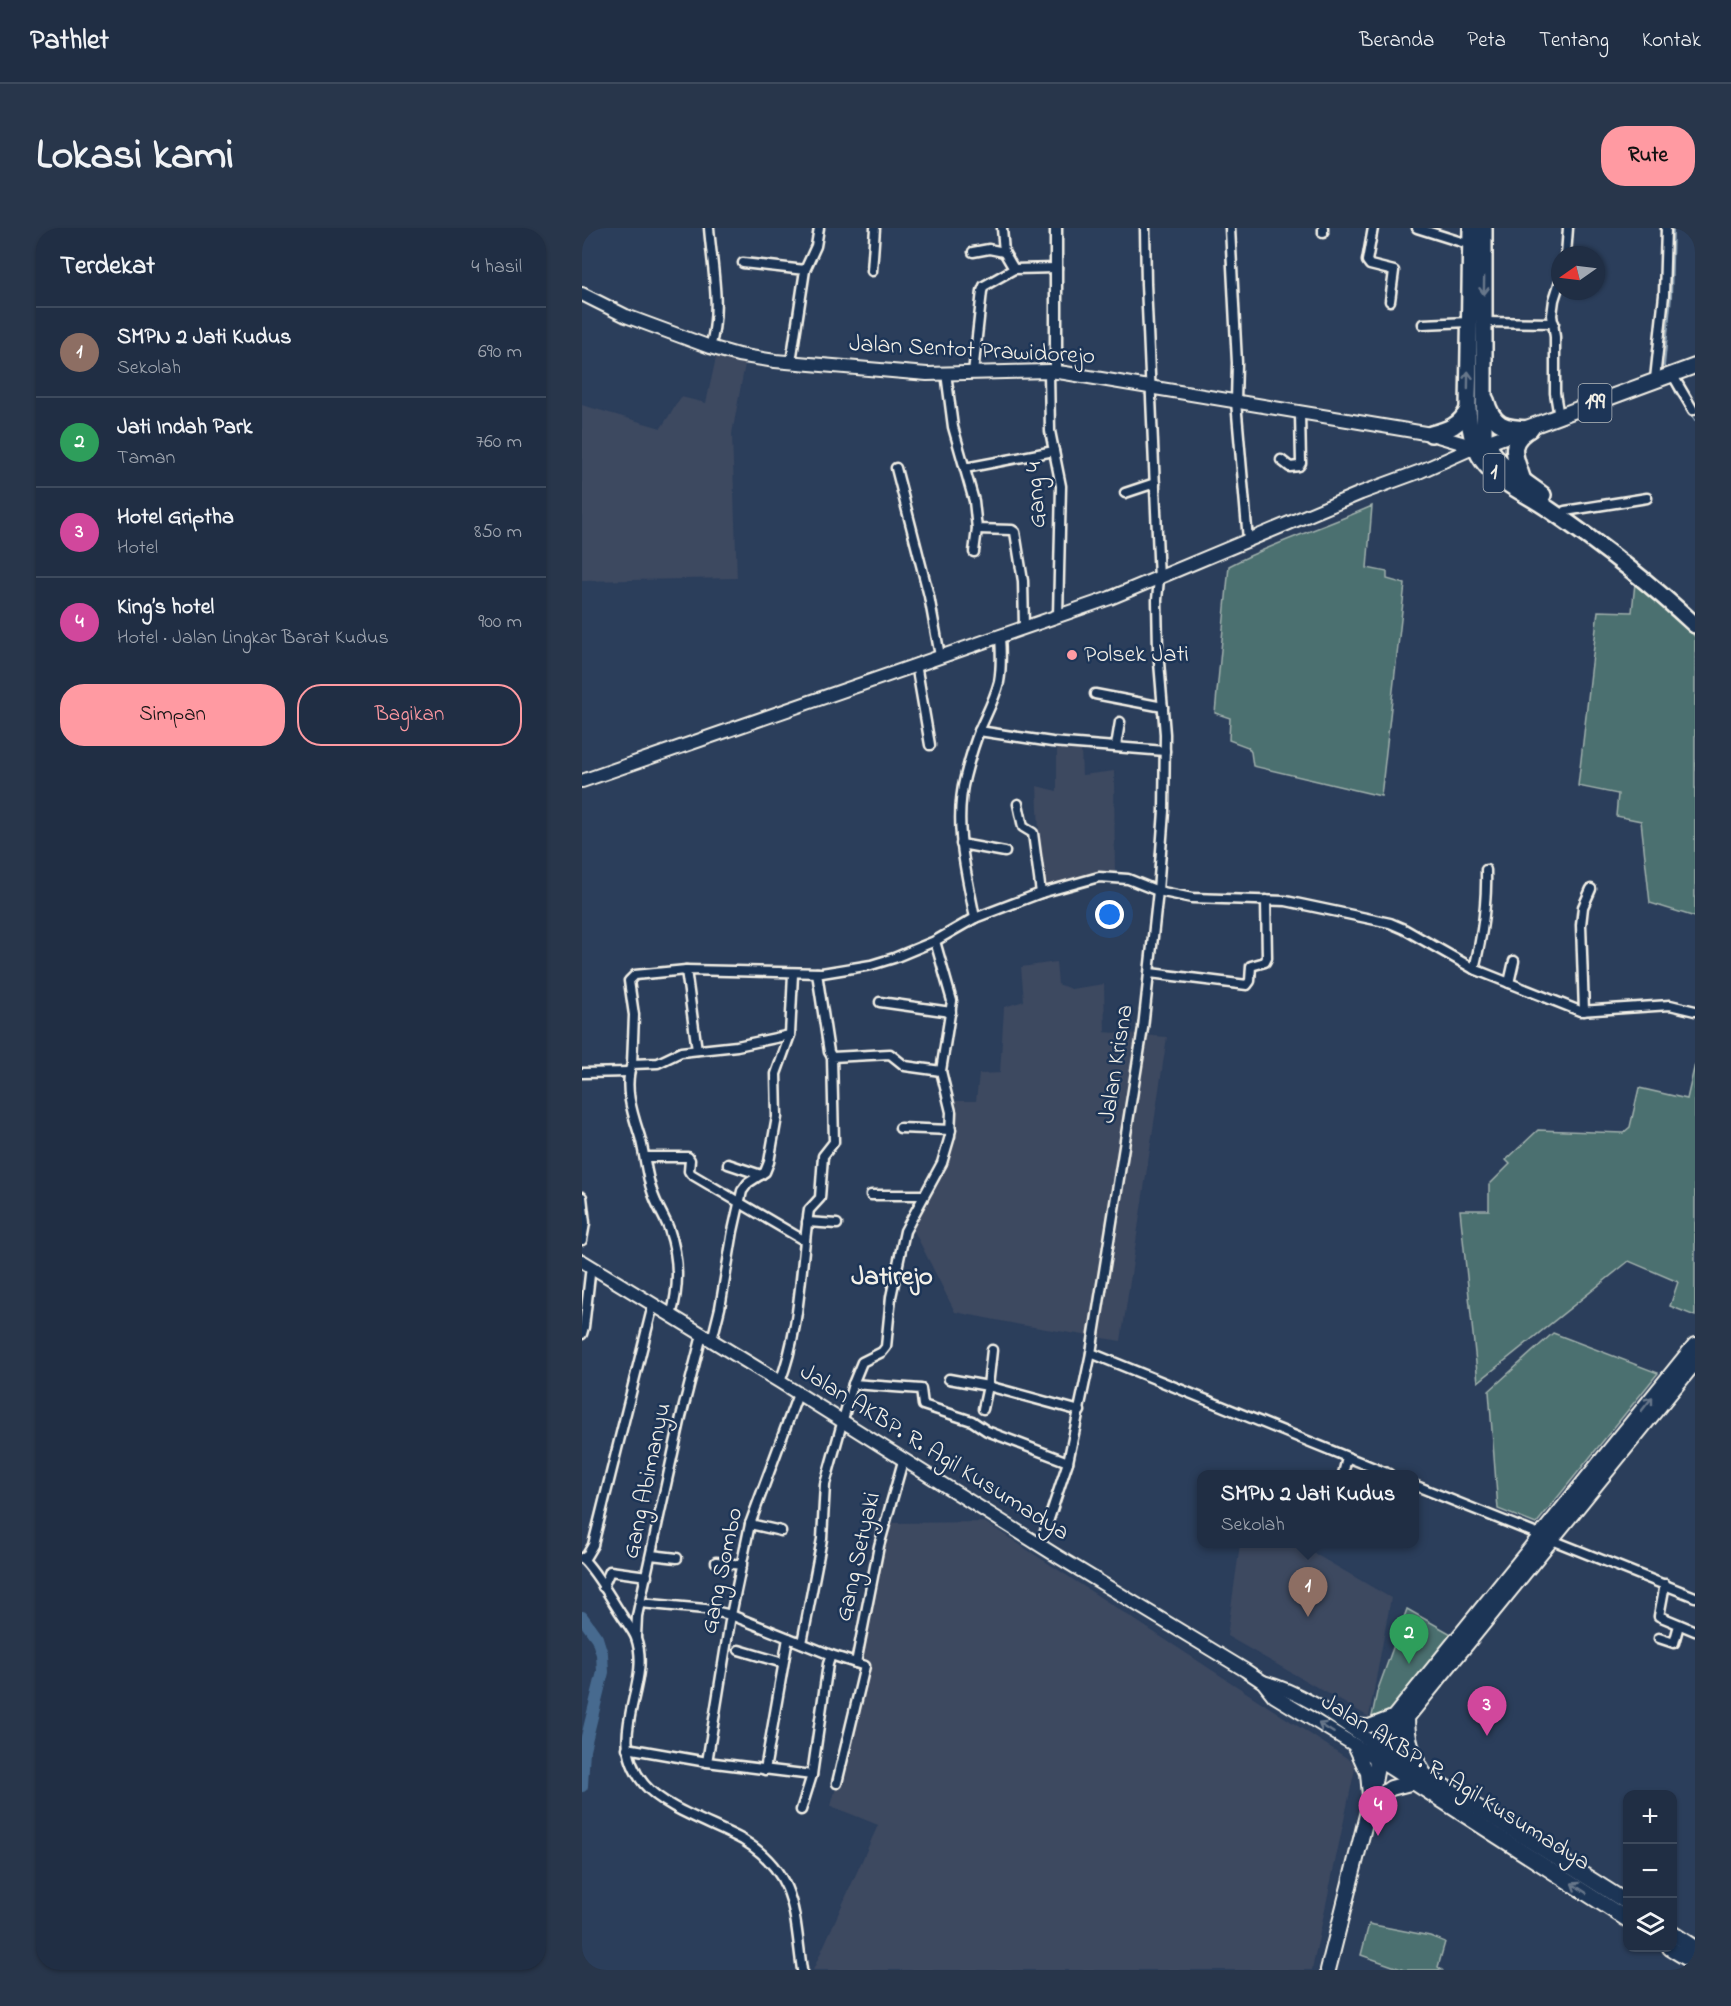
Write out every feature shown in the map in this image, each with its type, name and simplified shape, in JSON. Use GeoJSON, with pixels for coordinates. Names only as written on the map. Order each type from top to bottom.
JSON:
{"type":"FeatureCollection","features":[{"type":"Feature","properties":{"kind":"highway","name":"1"},"geometry":{"type":"LineString","coordinates":[[1471,228],[1476,322],[1483,381],[1484,437],[1481,445]]}},
{"type":"Feature","properties":{"kind":"highway","name":"1"},"geometry":{"type":"LineString","coordinates":[[1484,228],[1468,409],[1469,425],[1481,445],[1485,465],[1646,581],[1695,625]]}},
{"type":"Feature","properties":{"kind":"highway"},"geometry":{"type":"LineString","coordinates":[[1483,381],[1491,415],[1498,423],[1508,428],[1530,429]]}},
{"type":"Feature","properties":{"kind":"highway"},"geometry":{"type":"LineString","coordinates":[[1431,434],[1464,420],[1468,409]]}},
{"type":"Feature","properties":{"kind":"highway"},"geometry":{"type":"LineString","coordinates":[[1524,481],[1514,450],[1515,441],[1530,429]]}},
{"type":"Feature","properties":{"kind":"highway","name":"1"},"geometry":{"type":"LineString","coordinates":[[1481,445],[1503,466],[1650,574],[1695,611]]}},
{"type":"Feature","properties":{"kind":"main road","name":"Jalan Sentot Prawidorejo"},"geometry":{"type":"LineString","coordinates":[[582,294],[626,316],[738,355],[916,373],[1053,371],[1431,434],[1481,445]]}},
{"type":"Feature","properties":{"kind":"main road","name":"199"},"geometry":{"type":"LineString","coordinates":[[1481,445],[1530,429],[1695,366]]}},
{"type":"Feature","properties":{"kind":"main road"},"geometry":{"type":"LineString","coordinates":[[582,781],[1159,579],[1248,540],[1481,445]]}},
{"type":"Feature","properties":{"kind":"main road","name":"Jalan AKBP. R. Agil Kusumadya"},"geometry":{"type":"LineString","coordinates":[[586,1264],[1263,1682],[1284,1688],[1345,1725],[1380,1757]]}},
{"type":"Feature","properties":{"kind":"main road"},"geometry":{"type":"LineString","coordinates":[[1328,1970],[1380,1757],[1401,1717],[1545,1539],[1695,1345]]}},
{"type":"Feature","properties":{"kind":"main road"},"geometry":{"type":"LineString","coordinates":[[1545,1539],[1695,1362]]}},
{"type":"Feature","properties":{"kind":"main road","name":"Jalan AKBP. R. Agil Kusumadya"},"geometry":{"type":"LineString","coordinates":[[1263,1682],[1274,1696],[1354,1745],[1419,1778],[1623,1901]]}},
{"type":"Feature","properties":{"kind":"main road"},"geometry":{"type":"LineString","coordinates":[[1345,1725],[1369,1726],[1401,1717]]}},
{"type":"Feature","properties":{"kind":"main road"},"geometry":{"type":"LineString","coordinates":[[1370,1803],[1391,1788],[1419,1778],[1401,1717]]}},
{"type":"Feature","properties":{"kind":"main road"},"geometry":{"type":"LineString","coordinates":[[1354,1745],[1367,1773],[1370,1803]]}},
{"type":"Feature","properties":{"kind":"main road","name":"Jalan AKBP. R. Agil Kusumadya"},"geometry":{"type":"LineString","coordinates":[[1419,1778],[1623,1917]]}},
{"type":"Feature","properties":{"kind":"main road"},"geometry":{"type":"LineString","coordinates":[[1677,1936],[1695,1947]]}},
{"type":"Feature","properties":{"kind":"main road"},"geometry":{"type":"LineString","coordinates":[[1677,1951],[1695,1963]]}},
{"type":"Feature","properties":{"kind":"street"},"geometry":{"type":"LineString","coordinates":[[709,228],[715,301],[714,333],[710,347]]}},
{"type":"Feature","properties":{"kind":"street"},"geometry":{"type":"LineString","coordinates":[[791,362],[806,270],[816,246],[819,228]]}},
{"type":"Feature","properties":{"kind":"street"},"geometry":{"type":"LineString","coordinates":[[872,271],[875,228]]}},
{"type":"Feature","properties":{"kind":"street"},"geometry":{"type":"LineString","coordinates":[[1002,228],[1004,252],[1014,269]]}},
{"type":"Feature","properties":{"kind":"street"},"geometry":{"type":"LineString","coordinates":[[1053,371],[1058,268],[1056,228]]}},
{"type":"Feature","properties":{"kind":"street","name":"Jalan Krisna"},"geometry":{"type":"LineString","coordinates":[[1040,1546],[1068,1462],[1091,1353],[1143,1028],[1158,891],[1164,811],[1165,751],[1158,650],[1159,579],[1145,228]]}},
{"type":"Feature","properties":{"kind":"street"},"geometry":{"type":"LineString","coordinates":[[1230,228],[1237,363],[1236,402],[1248,540]]}},
{"type":"Feature","properties":{"kind":"street"},"geometry":{"type":"LineString","coordinates":[[1373,228],[1367,261],[1394,271],[1389,301]]}},
{"type":"Feature","properties":{"kind":"street"},"geometry":{"type":"LineString","coordinates":[[1417,228],[1471,245]]}},
{"type":"Feature","properties":{"kind":"street"},"geometry":{"type":"LineString","coordinates":[[1567,246],[1568,228]]}},
{"type":"Feature","properties":{"kind":"street"},"geometry":{"type":"LineString","coordinates":[[1666,228],[1665,377],[1693,410]]}},
{"type":"Feature","properties":{"kind":"street"},"geometry":{"type":"LineString","coordinates":[[973,252],[989,249],[1004,252]]}},
{"type":"Feature","properties":{"kind":"street"},"geometry":{"type":"LineString","coordinates":[[743,263],[806,270]]}},
{"type":"Feature","properties":{"kind":"street"},"geometry":{"type":"LineString","coordinates":[[974,373],[982,291],[987,285],[1014,269],[1058,268]]}},
{"type":"Feature","properties":{"kind":"street"},"geometry":{"type":"LineString","coordinates":[[1554,300],[1552,315],[1555,393],[1559,417]]}},
{"type":"Feature","properties":{"kind":"street"},"geometry":{"type":"LineString","coordinates":[[1423,324],[1554,322]]}},
{"type":"Feature","properties":{"kind":"street","name":"Gang 4"},"geometry":{"type":"LineString","coordinates":[[1053,371],[1050,431],[1061,486],[1058,616]]}},
{"type":"Feature","properties":{"kind":"street"},"geometry":{"type":"LineString","coordinates":[[946,373],[951,418],[974,501],[977,529],[974,552]]}},
{"type":"Feature","properties":{"kind":"street"},"geometry":{"type":"LineString","coordinates":[[1281,459],[1290,467],[1301,463],[1300,413]]}},
{"type":"Feature","properties":{"kind":"street"},"geometry":{"type":"LineString","coordinates":[[964,468],[1054,451]]}},
{"type":"Feature","properties":{"kind":"street"},"geometry":{"type":"LineString","coordinates":[[896,468],[929,596],[940,656]]}},
{"type":"Feature","properties":{"kind":"street"},"geometry":{"type":"LineString","coordinates":[[1125,493],[1155,483]]}},
{"type":"Feature","properties":{"kind":"street"},"geometry":{"type":"LineString","coordinates":[[1565,511],[1647,498]]}},
{"type":"Feature","properties":{"kind":"street"},"geometry":{"type":"LineString","coordinates":[[977,529],[1015,531],[1023,581],[1024,627]]}},
{"type":"Feature","properties":{"kind":"street"},"geometry":{"type":"LineString","coordinates":[[975,918],[961,844],[960,808],[964,779],[979,731],[993,702],[999,679],[1000,636]]}},
{"type":"Feature","properties":{"kind":"street"},"geometry":{"type":"LineString","coordinates":[[916,664],[930,745]]}},
{"type":"Feature","properties":{"kind":"street"},"geometry":{"type":"LineString","coordinates":[[1095,694],[1163,707]]}},
{"type":"Feature","properties":{"kind":"street"},"geometry":{"type":"LineString","coordinates":[[1116,746],[1120,722]]}},
{"type":"Feature","properties":{"kind":"street"},"geometry":{"type":"LineString","coordinates":[[979,731],[1052,742],[1165,751]]}},
{"type":"Feature","properties":{"kind":"street"},"geometry":{"type":"LineString","coordinates":[[1018,804],[1023,827],[1032,831],[1034,838],[1041,892]]}},
{"type":"Feature","properties":{"kind":"street"},"geometry":{"type":"LineString","coordinates":[[961,844],[1005,852]]}},
{"type":"Feature","properties":{"kind":"street"},"geometry":{"type":"LineString","coordinates":[[1474,969],[1486,888],[1485,870]]}},
{"type":"Feature","properties":{"kind":"street"},"geometry":{"type":"LineString","coordinates":[[671,1316],[676,1299],[675,1258],[669,1231],[652,1192],[632,1112],[631,1068],[634,1015],[629,984],[630,978],[635,975],[686,970],[793,974],[854,968],[883,962],[935,941],[975,918],[1041,892],[1090,879],[1116,876],[1158,891],[1199,899],[1296,902],[1390,923],[1474,969],[1565,1006],[1584,1011],[1678,1005],[1695,1011]]}},
{"type":"Feature","properties":{"kind":"street"},"geometry":{"type":"LineString","coordinates":[[1584,1011],[1581,925],[1583,907],[1591,889]]}},
{"type":"Feature","properties":{"kind":"street"},"geometry":{"type":"LineString","coordinates":[[1150,973],[1247,985],[1250,981],[1251,966],[1265,962],[1267,958],[1266,900]]}},
{"type":"Feature","properties":{"kind":"street"},"geometry":{"type":"LineString","coordinates":[[802,1643],[822,1539],[824,1490],[853,1384],[862,1362],[882,1352],[886,1347],[891,1297],[902,1241],[908,1222],[946,1154],[951,1130],[951,1112],[941,1071],[951,1012],[951,994],[935,941]]}},
{"type":"Feature","properties":{"kind":"street"},"geometry":{"type":"LineString","coordinates":[[1509,983],[1514,961]]}},
{"type":"Feature","properties":{"kind":"street"},"geometry":{"type":"LineString","coordinates":[[686,970],[697,1050]]}},
{"type":"Feature","properties":{"kind":"street"},"geometry":{"type":"LineString","coordinates":[[780,1382],[794,1335],[809,1210],[817,1202],[821,1193],[823,1156],[834,1142],[832,1057],[817,973]]}},
{"type":"Feature","properties":{"kind":"street"},"geometry":{"type":"LineString","coordinates":[[740,1201],[744,1186],[761,1175],[770,1162],[777,1117],[776,1074],[790,1035],[793,974]]}},
{"type":"Feature","properties":{"kind":"street"},"geometry":{"type":"LineString","coordinates":[[880,1002],[951,1012]]}},
{"type":"Feature","properties":{"kind":"street"},"geometry":{"type":"LineString","coordinates":[[582,1072],[631,1068],[658,1063],[676,1054],[737,1046],[790,1035]]}},
{"type":"Feature","properties":{"kind":"street"},"geometry":{"type":"LineString","coordinates":[[832,1057],[890,1054],[905,1066],[941,1071]]}},
{"type":"Feature","properties":{"kind":"street"},"geometry":{"type":"LineString","coordinates":[[900,1128],[951,1130]]}},
{"type":"Feature","properties":{"kind":"street"},"geometry":{"type":"LineString","coordinates":[[645,1157],[687,1157],[690,1160],[691,1174],[805,1241]]}},
{"type":"Feature","properties":{"kind":"street"},"geometry":{"type":"LineString","coordinates":[[728,1164],[761,1175]]}},
{"type":"Feature","properties":{"kind":"street"},"geometry":{"type":"LineString","coordinates":[[871,1196],[923,1195]]}},
{"type":"Feature","properties":{"kind":"street"},"geometry":{"type":"LineString","coordinates":[[582,1197],[585,1223],[582,1240]]}},
{"type":"Feature","properties":{"kind":"street","name":"Gang Abimanyu"},"geometry":{"type":"LineString","coordinates":[[627,1748],[638,1670],[636,1623],[640,1603],[681,1417],[707,1338],[720,1308],[740,1201]]}},
{"type":"Feature","properties":{"kind":"street"},"geometry":{"type":"LineString","coordinates":[[807,1222],[837,1224]]}},
{"type":"Feature","properties":{"kind":"street"},"geometry":{"type":"LineString","coordinates":[[582,1334],[586,1264]]}},
{"type":"Feature","properties":{"kind":"street"},"geometry":{"type":"LineString","coordinates":[[636,1637],[583,1559],[593,1545],[653,1305]]}},
{"type":"Feature","properties":{"kind":"street"},"geometry":{"type":"LineString","coordinates":[[983,1409],[993,1350]]}},
{"type":"Feature","properties":{"kind":"street"},"geometry":{"type":"LineString","coordinates":[[1091,1353],[1378,1470]]}},
{"type":"Feature","properties":{"kind":"street"},"geometry":{"type":"LineString","coordinates":[[949,1379],[988,1386],[1080,1410]]}},
{"type":"Feature","properties":{"kind":"street"},"geometry":{"type":"LineString","coordinates":[[853,1384],[921,1389],[923,1405],[972,1421],[987,1431],[1068,1462]]}},
{"type":"Feature","properties":{"kind":"street","name":"Gang Sombo"},"geometry":{"type":"LineString","coordinates":[[707,1762],[731,1615],[750,1524],[798,1394]]}},
{"type":"Feature","properties":{"kind":"street"},"geometry":{"type":"LineString","coordinates":[[1344,1470],[1347,1458]]}},
{"type":"Feature","properties":{"kind":"street","name":"Gang Setyaki"},"geometry":{"type":"LineString","coordinates":[[856,1663],[882,1535],[903,1461]]}},
{"type":"Feature","properties":{"kind":"street"},"geometry":{"type":"LineString","coordinates":[[1419,1487],[1695,1597]]}},
{"type":"Feature","properties":{"kind":"street"},"geometry":{"type":"LineString","coordinates":[[750,1524],[781,1531]]}},
{"type":"Feature","properties":{"kind":"street"},"geometry":{"type":"LineString","coordinates":[[651,1555],[677,1558]]}},
{"type":"Feature","properties":{"kind":"street"},"geometry":{"type":"LineString","coordinates":[[716,1562],[742,1565]]}},
{"type":"Feature","properties":{"kind":"street"},"geometry":{"type":"LineString","coordinates":[[603,1587],[610,1571],[646,1576]]}},
{"type":"Feature","properties":{"kind":"street"},"geometry":{"type":"LineString","coordinates":[[1665,1584],[1659,1616],[1695,1631]]}},
{"type":"Feature","properties":{"kind":"street"},"geometry":{"type":"LineString","coordinates":[[640,1603],[705,1609],[731,1615],[831,1655],[865,1666],[837,1783]]}},
{"type":"Feature","properties":{"kind":"street"},"geometry":{"type":"LineString","coordinates":[[1659,1638],[1675,1642],[1679,1625]]}},
{"type":"Feature","properties":{"kind":"street"},"geometry":{"type":"LineString","coordinates":[[765,1770],[788,1638]]}},
{"type":"Feature","properties":{"kind":"street"},"geometry":{"type":"LineString","coordinates":[[739,1650],[783,1663]]}},
{"type":"Feature","properties":{"kind":"street"},"geometry":{"type":"LineString","coordinates":[[801,1810],[812,1775],[831,1655]]}},
{"type":"Feature","properties":{"kind":"street"},"geometry":{"type":"LineString","coordinates":[[802,1970],[793,1904],[788,1887],[775,1868],[754,1846],[656,1796],[634,1769],[627,1748],[707,1762],[812,1775]]}},
{"type":"Feature","properties":{"kind":"shaded area"},"geometry":{"type":"Polygon","coordinates":[[[717,353],[745,364],[732,434],[737,578],[582,581],[582,405],[661,428],[681,397],[706,403],[717,353]]]}},
{"type":"Feature","properties":{"kind":"shaded area"},"geometry":{"type":"Polygon","coordinates":[[[1057,746],[1081,747],[1082,775],[1114,771],[1115,873],[1099,873],[1044,889],[1040,858],[1037,786],[1057,791],[1057,746]]]}},
{"type":"Feature","properties":{"kind":"shaded area"},"geometry":{"type":"Polygon","coordinates":[[[1056,962],[1058,984],[1071,989],[1104,984],[1105,1032],[1167,1037],[1121,1341],[955,1312],[910,1223],[947,1155],[950,1101],[976,1101],[979,1074],[1000,1073],[1004,1007],[1024,1001],[1021,967],[1056,962]]]}},
{"type":"Feature","properties":{"kind":"shaded area"},"geometry":{"type":"Polygon","coordinates":[[[985,1522],[1356,1764],[1312,1970],[813,1970],[878,1825],[831,1806],[868,1667],[855,1643],[888,1523],[985,1522]]]}},
{"type":"Feature","properties":{"kind":"shaded area"},"geometry":{"type":"Polygon","coordinates":[[[1239,1548],[1305,1548],[1391,1598],[1369,1717],[1227,1636],[1239,1548]]]}},
{"type":"Feature","properties":{"kind":"green space"},"geometry":{"type":"Polygon","coordinates":[[[1372,506],[1367,568],[1387,572],[1387,579],[1405,584],[1381,796],[1253,766],[1248,747],[1229,740],[1230,718],[1215,713],[1229,566],[1264,549],[1372,506]]]}},
{"type":"Feature","properties":{"kind":"green space"},"geometry":{"type":"Polygon","coordinates":[[[1635,583],[1667,607],[1695,637],[1695,917],[1650,903],[1641,821],[1616,816],[1618,794],[1578,786],[1598,611],[1632,612],[1635,583]]]}},
{"type":"Feature","properties":{"kind":"green space"},"geometry":{"type":"Polygon","coordinates":[[[1695,1064],[1695,1316],[1670,1306],[1678,1282],[1629,1261],[1478,1382],[1460,1210],[1489,1210],[1489,1185],[1510,1164],[1506,1160],[1538,1130],[1623,1133],[1630,1127],[1639,1088],[1687,1099],[1695,1064]]]}},
{"type":"Feature","properties":{"kind":"green space"},"geometry":{"type":"Polygon","coordinates":[[[1553,1333],[1658,1373],[1536,1524],[1498,1509],[1489,1391],[1553,1333]]]}},
{"type":"Feature","properties":{"kind":"green space"},"geometry":{"type":"Polygon","coordinates":[[[1407,1609],[1453,1635],[1396,1710],[1371,1721],[1377,1692],[1407,1609]]]}},
{"type":"Feature","properties":{"kind":"green space"},"geometry":{"type":"Polygon","coordinates":[[[1369,1924],[1430,1936],[1445,1942],[1438,1967],[1442,1970],[1404,1970],[1361,1955],[1369,1924]]]}},
{"type":"Feature","properties":{"kind":"waterway"},"geometry":{"type":"LineString","coordinates":[[1666,371],[1664,366],[1671,297],[1673,228]]}},
{"type":"Feature","properties":{"kind":"waterway"},"geometry":{"type":"LineString","coordinates":[[1670,379],[1677,395],[1687,408]]}},
{"type":"Feature","properties":{"kind":"waterway"},"geometry":{"type":"LineString","coordinates":[[1690,412],[1695,420]]}},
{"type":"Feature","properties":{"kind":"waterway"},"geometry":{"type":"LineString","coordinates":[[582,1617],[597,1638],[602,1654],[603,1672],[584,1749],[582,1786]]}},
{"type":"Feature","properties":{"kind":"place","name":"Polsek Jati"},"geometry":{"type":"Point","coordinates":[1072,655]}},
{"type":"Feature","properties":{"kind":"place","name":"SMPN 2 Jati Kudus"},"geometry":{"type":"Point","coordinates":[1308,1617]}},
{"type":"Feature","properties":{"kind":"place","name":"Jati Indah Park"},"geometry":{"type":"Point","coordinates":[1409,1664]}},
{"type":"Feature","properties":{"kind":"place","name":"Hotel Griptha"},"geometry":{"type":"Point","coordinates":[1487,1736]}},
{"type":"Feature","properties":{"kind":"place","name":"King’s hotel"},"geometry":{"type":"Point","coordinates":[1378,1836]}},
{"type":"Feature","properties":{"kind":"district","name":"Jatirejo"},"geometry":{"type":"Point","coordinates":[892,1277]}}]}
